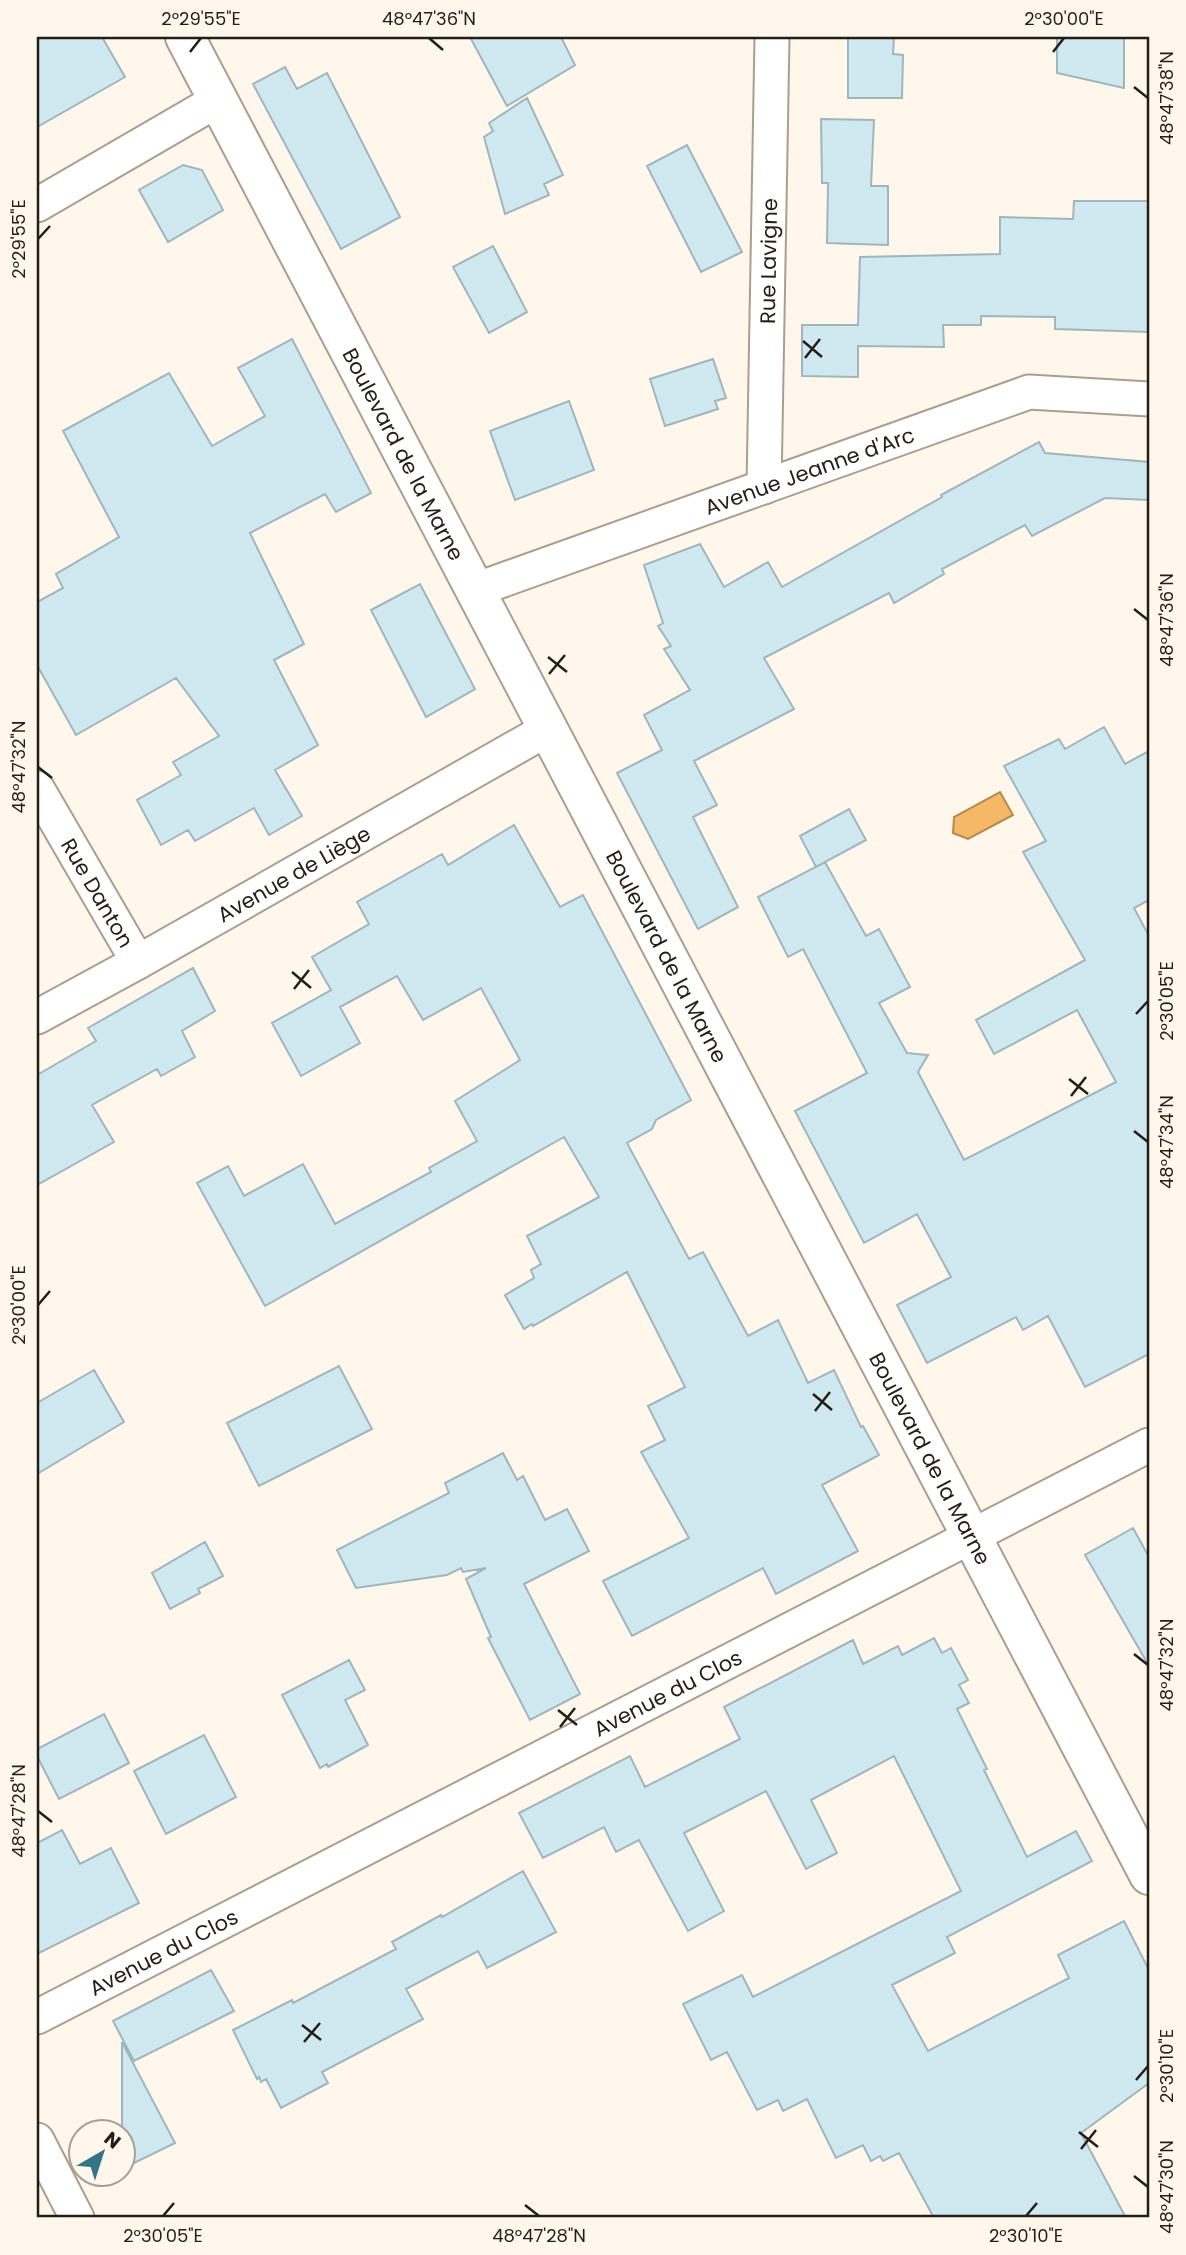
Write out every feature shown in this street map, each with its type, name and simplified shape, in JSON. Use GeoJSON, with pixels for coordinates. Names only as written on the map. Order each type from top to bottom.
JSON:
{"type":"FeatureCollection","features":[{"type":"Feature","properties":{"kind":"street","name":"Boulevard de la Marne"},"geometry":{"type":"LineString","coordinates":[[185,37],[1149,1875]]}},
{"type":"Feature","properties":{"kind":"street","name":"Rue Lavigne"},"geometry":{"type":"LineString","coordinates":[[764,486],[772,37]]}},
{"type":"Feature","properties":{"kind":"street"},"geometry":{"type":"LineString","coordinates":[[37,205],[218,100]]}},
{"type":"Feature","properties":{"kind":"street","name":"Avenue Jeanne d'Arc"},"geometry":{"type":"LineString","coordinates":[[475,590],[1029,392],[1149,399]]}},
{"type":"Feature","properties":{"kind":"street","name":"Avenue de Liège"},"geometry":{"type":"LineString","coordinates":[[37,1017],[548,729]]}},
{"type":"Feature","properties":{"kind":"street","name":"Rue Danton"},"geometry":{"type":"LineString","coordinates":[[37,788],[138,962]]}},
{"type":"Feature","properties":{"kind":"street","name":"Avenue du Clos"},"geometry":{"type":"LineString","coordinates":[[37,2017],[1149,1445]]}},
{"type":"Feature","properties":{"kind":"street"},"geometry":{"type":"LineString","coordinates":[[37,2140],[77,2218]]}},
{"type":"Feature","properties":{"kind":"shaded area"},"geometry":{"type":"Polygon","coordinates":[[[1000,792],[1013,815],[968,839],[953,833],[954,817],[1000,792]]]}},
{"type":"Feature","properties":{"kind":"building"},"geometry":{"type":"Polygon","coordinates":[[[37,37],[102,37],[125,77],[37,127],[37,37]]]}},
{"type":"Feature","properties":{"kind":"building"},"geometry":{"type":"Polygon","coordinates":[[[470,37],[561,37],[575,65],[507,106],[470,37]]]}},
{"type":"Feature","properties":{"kind":"building"},"geometry":{"type":"Polygon","coordinates":[[[848,37],[894,37],[893,54],[903,55],[902,98],[848,98],[848,37]]]}},
{"type":"Feature","properties":{"kind":"building"},"geometry":{"type":"Polygon","coordinates":[[[1057,37],[1124,37],[1124,88],[1057,73],[1057,37]]]}},
{"type":"Feature","properties":{"kind":"building"},"geometry":{"type":"Polygon","coordinates":[[[285,67],[297,89],[327,73],[400,217],[341,249],[253,84],[285,67]]]}},
{"type":"Feature","properties":{"kind":"building"},"geometry":{"type":"Polygon","coordinates":[[[527,98],[563,175],[544,184],[549,195],[505,214],[484,137],[493,131],[489,123],[527,98]]]}},
{"type":"Feature","properties":{"kind":"building"},"geometry":{"type":"Polygon","coordinates":[[[821,119],[874,120],[871,186],[888,186],[888,245],[827,243],[828,183],[822,183],[821,119]]]}},
{"type":"Feature","properties":{"kind":"building"},"geometry":{"type":"Polygon","coordinates":[[[687,145],[742,252],[701,272],[647,166],[687,145]]]}},
{"type":"Feature","properties":{"kind":"building"},"geometry":{"type":"Polygon","coordinates":[[[183,165],[202,170],[223,210],[168,242],[139,190],[183,165]]]}},
{"type":"Feature","properties":{"kind":"building"},"geometry":{"type":"Polygon","coordinates":[[[1074,201],[1149,201],[1149,332],[1055,329],[1055,317],[981,316],[981,325],[943,325],[944,347],[858,346],[858,377],[802,376],[802,325],[858,325],[860,257],[1000,254],[1000,217],[1073,219],[1074,201]]]}},
{"type":"Feature","properties":{"kind":"building"},"geometry":{"type":"Polygon","coordinates":[[[493,246],[527,312],[489,333],[453,267],[493,246]]]}},
{"type":"Feature","properties":{"kind":"building"},"geometry":{"type":"Polygon","coordinates":[[[292,339],[371,493],[336,512],[325,494],[250,533],[304,644],[274,660],[318,745],[275,770],[302,816],[269,835],[254,808],[195,841],[188,830],[161,845],[137,800],[181,775],[173,762],[219,736],[176,678],[76,735],[37,665],[37,602],[63,588],[56,574],[119,537],[63,431],[169,373],[212,446],[265,416],[238,368],[292,339]]]}},
{"type":"Feature","properties":{"kind":"building"},"geometry":{"type":"Polygon","coordinates":[[[713,359],[726,398],[715,401],[718,409],[665,426],[650,379],[713,359]]]}},
{"type":"Feature","properties":{"kind":"building"},"geometry":{"type":"Polygon","coordinates":[[[569,401],[594,470],[515,500],[490,431],[569,401]]]}},
{"type":"Feature","properties":{"kind":"building"},"geometry":{"type":"Polygon","coordinates":[[[1039,442],[1045,453],[1149,462],[1149,500],[1105,498],[1032,536],[1025,525],[942,569],[944,574],[894,603],[889,593],[764,658],[794,709],[694,761],[717,805],[693,817],[738,907],[698,929],[617,773],[662,750],[644,715],[690,690],[664,649],[671,646],[658,626],[663,623],[644,565],[700,544],[724,587],[768,562],[782,587],[1039,442]]]}},
{"type":"Feature","properties":{"kind":"building"},"geometry":{"type":"Polygon","coordinates":[[[420,584],[475,689],[426,717],[371,610],[420,584]]]}},
{"type":"Feature","properties":{"kind":"building"},"geometry":{"type":"Polygon","coordinates":[[[1104,727],[1125,764],[1149,751],[1149,900],[1134,908],[1149,936],[1149,1354],[1085,1387],[1048,1316],[1023,1330],[1016,1317],[927,1363],[897,1305],[951,1277],[917,1214],[864,1243],[795,1111],[867,1073],[803,949],[788,957],[758,897],[825,862],[866,936],[879,929],[910,987],[879,1003],[907,1053],[928,1055],[918,1072],[964,1160],[1116,1082],[1077,1010],[994,1054],[976,1020],[1085,960],[1023,852],[1046,841],[1004,766],[1059,739],[1065,749],[1104,727]]]}},
{"type":"Feature","properties":{"kind":"building"},"geometry":{"type":"Polygon","coordinates":[[[849,809],[866,840],[816,867],[800,836],[849,809]]]}},
{"type":"Feature","properties":{"kind":"building"},"geometry":{"type":"Polygon","coordinates":[[[514,825],[560,907],[583,895],[691,1100],[656,1120],[652,1129],[627,1143],[689,1259],[703,1252],[748,1336],[778,1320],[808,1383],[834,1370],[861,1427],[863,1426],[879,1455],[822,1485],[858,1551],[776,1594],[763,1568],[632,1636],[603,1581],[689,1538],[641,1452],[665,1440],[648,1406],[685,1387],[627,1272],[524,1329],[505,1295],[534,1278],[531,1270],[541,1264],[527,1236],[599,1197],[564,1137],[265,1306],[197,1183],[228,1166],[244,1196],[303,1164],[335,1224],[431,1172],[429,1168],[477,1141],[455,1101],[520,1060],[481,988],[423,1020],[397,976],[340,1007],[360,1043],[301,1076],[272,1023],[331,990],[312,957],[369,924],[357,902],[442,854],[448,865],[514,825]]]}},
{"type":"Feature","properties":{"kind":"building"},"geometry":{"type":"Polygon","coordinates":[[[193,968],[215,1011],[182,1031],[195,1057],[161,1076],[157,1069],[92,1105],[114,1142],[37,1185],[37,1075],[96,1041],[88,1028],[193,968]]]}},
{"type":"Feature","properties":{"kind":"building"},"geometry":{"type":"Polygon","coordinates":[[[339,1366],[372,1429],[259,1486],[227,1423],[339,1366]]]}},
{"type":"Feature","properties":{"kind":"building"},"geometry":{"type":"Polygon","coordinates":[[[94,1370],[124,1422],[37,1474],[37,1403],[94,1370]]]}},
{"type":"Feature","properties":{"kind":"building"},"geometry":{"type":"Polygon","coordinates":[[[503,1453],[517,1480],[523,1476],[545,1520],[567,1509],[589,1551],[524,1584],[580,1694],[530,1720],[488,1638],[491,1637],[466,1579],[486,1568],[463,1572],[461,1568],[447,1575],[356,1588],[337,1550],[449,1493],[445,1483],[503,1453]]]}},
{"type":"Feature","properties":{"kind":"building"},"geometry":{"type":"Polygon","coordinates":[[[1133,1528],[1149,1557],[1149,1666],[1085,1555],[1133,1528]]]}},
{"type":"Feature","properties":{"kind":"building"},"geometry":{"type":"Polygon","coordinates":[[[205,1542],[223,1576],[198,1589],[200,1593],[170,1609],[152,1573],[205,1542]]]}},
{"type":"Feature","properties":{"kind":"building"},"geometry":{"type":"Polygon","coordinates":[[[934,1638],[942,1653],[951,1648],[968,1680],[959,1685],[969,1703],[957,1709],[1027,1857],[1076,1831],[1092,1861],[947,1937],[955,1953],[892,1985],[928,2051],[1069,1978],[1058,1955],[1124,1921],[1149,1970],[1149,2083],[1081,2133],[1126,2218],[934,2218],[899,2153],[883,2161],[880,2156],[871,2161],[863,2145],[836,2158],[807,2099],[783,2111],[778,2100],[757,2110],[727,2052],[711,2060],[683,2004],[742,1975],[753,1997],[961,1891],[894,1756],[811,1800],[837,1853],[806,1869],[766,1791],[684,1833],[724,1911],[688,1931],[639,1840],[616,1852],[604,1827],[543,1858],[519,1813],[630,1756],[645,1787],[740,1739],[724,1707],[853,1640],[863,1664],[898,1646],[902,1655],[934,1638]]]}},
{"type":"Feature","properties":{"kind":"building"},"geometry":{"type":"Polygon","coordinates":[[[349,1660],[365,1690],[345,1700],[368,1745],[328,1767],[327,1764],[320,1768],[282,1695],[349,1660]]]}},
{"type":"Feature","properties":{"kind":"building"},"geometry":{"type":"Polygon","coordinates":[[[104,1714],[129,1763],[59,1799],[37,1756],[37,1749],[104,1714]]]}},
{"type":"Feature","properties":{"kind":"building"},"geometry":{"type":"Polygon","coordinates":[[[204,1735],[236,1797],[166,1834],[134,1771],[204,1735]]]}},
{"type":"Feature","properties":{"kind":"building"},"geometry":{"type":"Polygon","coordinates":[[[62,1830],[80,1864],[111,1848],[139,1903],[37,1954],[37,1843],[62,1830]]]}},
{"type":"Feature","properties":{"kind":"building"},"geometry":{"type":"Polygon","coordinates":[[[523,1871],[556,1932],[487,1968],[478,1951],[406,1989],[423,2019],[322,2072],[328,2083],[281,2108],[266,2079],[261,2082],[259,2077],[257,2079],[233,2030],[292,2000],[293,2003],[396,1949],[392,1942],[523,1871]]]}},
{"type":"Feature","properties":{"kind":"building"},"geometry":{"type":"Polygon","coordinates":[[[211,1970],[234,2011],[134,2061],[113,2021],[211,1970]]]}},
{"type":"Feature","properties":{"kind":"building"},"geometry":{"type":"Polygon","coordinates":[[[122,2042],[175,2143],[136,2162],[136,2118],[122,2118],[122,2042]]]}}]}
